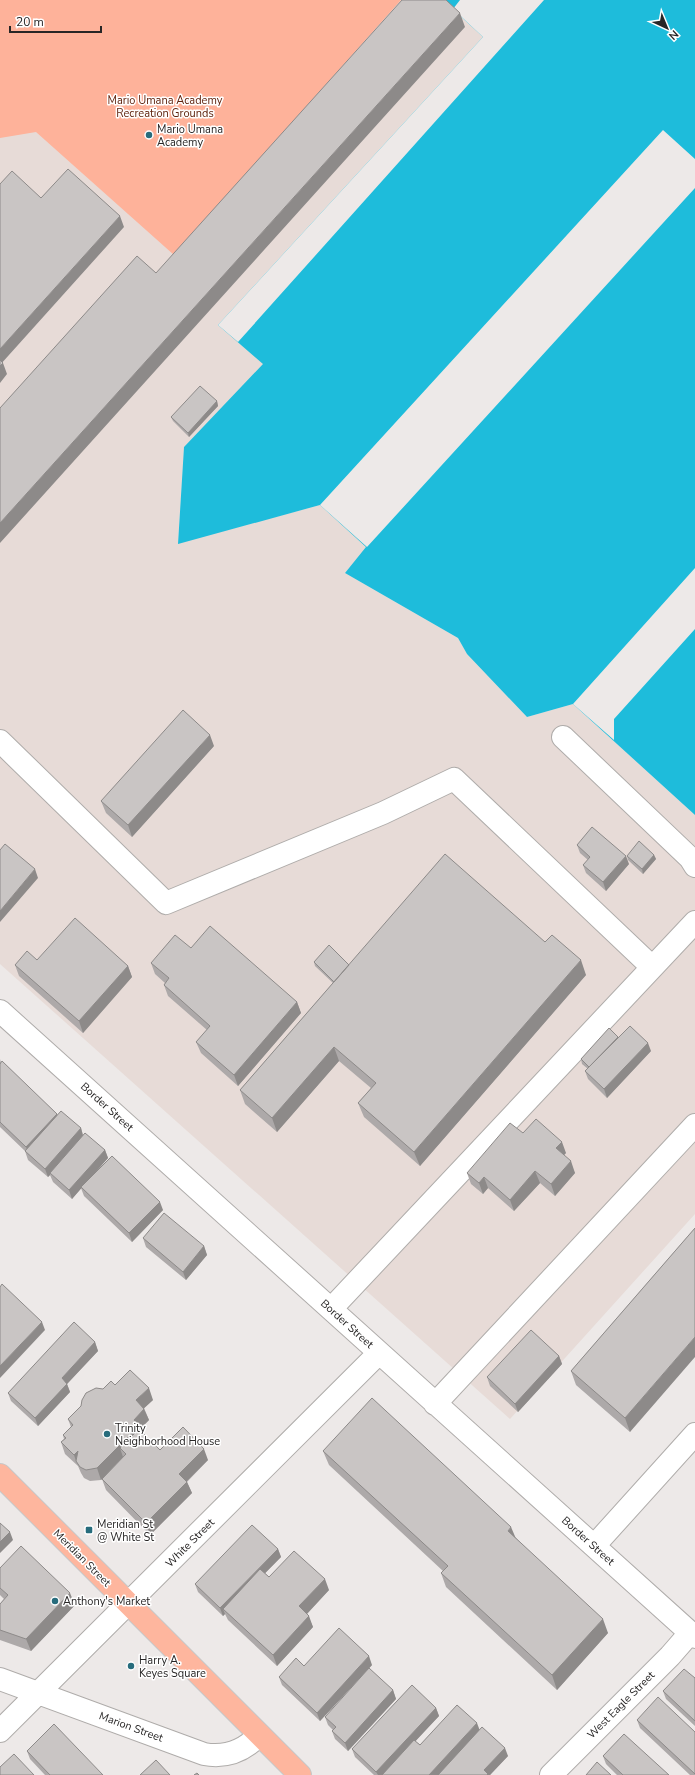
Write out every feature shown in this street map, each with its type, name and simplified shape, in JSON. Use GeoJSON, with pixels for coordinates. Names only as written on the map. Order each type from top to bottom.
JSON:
{"type":"FeatureCollection","features":[{"type":"Feature","properties":{"kind":"main road","name":"Meridian Street"},"geometry":{"type":"LineString","coordinates":[[0,1475],[300,1775]]}},
{"type":"Feature","properties":{"kind":"street"},"geometry":{"type":"LineString","coordinates":[[563,737],[690,858],[695,866]]}},
{"type":"Feature","properties":{"kind":"street"},"geometry":{"type":"LineString","coordinates":[[0,741],[166,903],[383,813],[454,779],[652,967]]}},
{"type":"Feature","properties":{"kind":"street"},"geometry":{"type":"LineString","coordinates":[[331,1309],[695,922]]}},
{"type":"Feature","properties":{"kind":"street","name":"Border Street"},"geometry":{"type":"LineString","coordinates":[[0,1011],[693,1635]]}},
{"type":"Feature","properties":{"kind":"street"},"geometry":{"type":"LineString","coordinates":[[435,1404],[695,1125]]}},
{"type":"Feature","properties":{"kind":"street","name":"White Street"},"geometry":{"type":"LineString","coordinates":[[0,1731],[379,1353]]}},
{"type":"Feature","properties":{"kind":"street"},"geometry":{"type":"LineString","coordinates":[[594,1546],[695,1434]]}},
{"type":"Feature","properties":{"kind":"street","name":"West Eagle Street"},"geometry":{"type":"LineString","coordinates":[[551,1775],[693,1635]]}},
{"type":"Feature","properties":{"kind":"street","name":"Marion Street"},"geometry":{"type":"LineString","coordinates":[[0,1679],[208,1755],[230,1754],[251,1744],[259,1735]]}},
{"type":"Feature","properties":{"kind":"shaded area"},"geometry":{"type":"Polygon","coordinates":[[[0,0],[443,0],[483,37],[218,325],[264,364],[184,447],[178,543],[320,505],[367,547],[345,573],[458,638],[467,654],[527,717],[573,704],[695,815],[695,1214],[510,1419],[0,964],[0,0]]]}},
{"type":"Feature","properties":{"kind":"green space","name":"Mario Umana Academy Recreation Grounds"},"geometry":{"type":"Polygon","coordinates":[[[0,0],[401,0],[174,255],[36,132],[0,138],[0,0]]]}},
{"type":"Feature","properties":{"kind":"water"},"geometry":{"type":"Polygon","coordinates":[[[443,0],[695,0],[695,815],[573,704],[527,717],[467,654],[458,638],[345,573],[366,547],[320,505],[178,544],[184,447],[263,364],[218,325],[483,37],[443,0]]]}},
{"type":"Feature","properties":{"kind":"pier"},"geometry":{"type":"Polygon","coordinates":[[[460,0],[544,0],[238,342],[218,325],[483,37],[453,9],[460,0]]]}},
{"type":"Feature","properties":{"kind":"pier"},"geometry":{"type":"Polygon","coordinates":[[[663,130],[695,159],[695,188],[367,547],[320,505],[663,130]]]}},
{"type":"Feature","properties":{"kind":"pier"},"geometry":{"type":"Polygon","coordinates":[[[695,568],[695,629],[614,719],[614,740],[573,704],[695,568]]]}},
{"type":"Feature","properties":{"kind":"building"},"geometry":{"type":"Polygon","coordinates":[[[402,0],[446,0],[460,13],[0,523],[0,408],[137,256],[156,273],[402,0]]]}},
{"type":"Feature","properties":{"kind":"building"},"geometry":{"type":"Polygon","coordinates":[[[68,169],[120,216],[0,349],[0,184],[12,171],[41,198],[68,169]]]}},
{"type":"Feature","properties":{"kind":"building"},"geometry":{"type":"Polygon","coordinates":[[[200,386],[217,401],[188,433],[171,417],[200,386]]]}},
{"type":"Feature","properties":{"kind":"building"},"geometry":{"type":"Polygon","coordinates":[[[183,710],[210,735],[128,825],[101,801],[183,710]]]}},
{"type":"Feature","properties":{"kind":"building"},"geometry":{"type":"Polygon","coordinates":[[[592,827],[626,856],[603,882],[583,865],[590,857],[577,845],[592,827]]]}},
{"type":"Feature","properties":{"kind":"building"},"geometry":{"type":"Polygon","coordinates":[[[639,841],[654,855],[642,869],[627,856],[639,841]]]}},
{"type":"Feature","properties":{"kind":"building"},"geometry":{"type":"Polygon","coordinates":[[[5,844],[35,869],[0,911],[0,850],[5,844]]]}},
{"type":"Feature","properties":{"kind":"building"},"geometry":{"type":"Polygon","coordinates":[[[445,854],[545,942],[552,935],[581,960],[414,1152],[358,1103],[376,1083],[334,1047],[272,1118],[240,1090],[445,854]]]}},
{"type":"Feature","properties":{"kind":"building"},"geometry":{"type":"Polygon","coordinates":[[[75,918],[128,966],[79,1021],[15,965],[27,951],[37,960],[75,918]]]}},
{"type":"Feature","properties":{"kind":"building"},"geometry":{"type":"Polygon","coordinates":[[[210,926],[297,1002],[234,1075],[196,1042],[210,1026],[164,985],[169,978],[151,963],[175,935],[191,948],[210,926]]]}},
{"type":"Feature","properties":{"kind":"building"},"geometry":{"type":"Polygon","coordinates":[[[329,945],[349,965],[334,982],[314,962],[329,945]]]}},
{"type":"Feature","properties":{"kind":"building"},"geometry":{"type":"Polygon","coordinates":[[[630,1026],[648,1043],[604,1089],[585,1071],[630,1026]]]}},
{"type":"Feature","properties":{"kind":"building"},"geometry":{"type":"Polygon","coordinates":[[[609,1028],[618,1037],[589,1067],[581,1059],[609,1028]]]}},
{"type":"Feature","properties":{"kind":"building"},"geometry":{"type":"Polygon","coordinates":[[[2,1061],[57,1114],[26,1147],[0,1122],[0,1064],[2,1061]]]}},
{"type":"Feature","properties":{"kind":"building"},"geometry":{"type":"Polygon","coordinates":[[[61,1111],[81,1128],[45,1169],[25,1151],[61,1111]]]}},
{"type":"Feature","properties":{"kind":"building"},"geometry":{"type":"Polygon","coordinates":[[[536,1119],[562,1142],[556,1148],[571,1161],[551,1184],[535,1171],[510,1200],[484,1177],[479,1183],[467,1173],[510,1123],[523,1133],[536,1119]]]}},
{"type":"Feature","properties":{"kind":"building"},"geometry":{"type":"Polygon","coordinates":[[[85,1133],[105,1150],[69,1190],[50,1173],[85,1133]]]}},
{"type":"Feature","properties":{"kind":"building"},"geometry":{"type":"Polygon","coordinates":[[[112,1156],[160,1202],[129,1233],[81,1187],[112,1156]]]}},
{"type":"Feature","properties":{"kind":"building"},"geometry":{"type":"Polygon","coordinates":[[[164,1213],[204,1246],[183,1272],[143,1238],[164,1213]]]}},
{"type":"Feature","properties":{"kind":"building"},"geometry":{"type":"Polygon","coordinates":[[[695,1228],[695,1337],[625,1418],[571,1371],[695,1228]]]}},
{"type":"Feature","properties":{"kind":"building"},"geometry":{"type":"Polygon","coordinates":[[[2,1284],[42,1322],[0,1366],[0,1287],[2,1284]]]}},
{"type":"Feature","properties":{"kind":"building"},"geometry":{"type":"Polygon","coordinates":[[[74,1322],[95,1342],[62,1378],[67,1384],[35,1418],[8,1393],[74,1322]]]}},
{"type":"Feature","properties":{"kind":"building"},"geometry":{"type":"Polygon","coordinates":[[[531,1330],[559,1356],[515,1404],[487,1377],[531,1330]]]}},
{"type":"Feature","properties":{"kind":"building","name":"Trinity Neighborhood House"},"geometry":{"type":"Polygon","coordinates":[[[130,1370],[149,1388],[136,1400],[144,1409],[134,1420],[139,1426],[97,1468],[86,1470],[80,1467],[76,1461],[78,1451],[74,1455],[61,1442],[66,1438],[63,1435],[73,1425],[68,1419],[81,1406],[82,1400],[86,1393],[96,1388],[103,1389],[111,1381],[115,1385],[130,1370]]]}},
{"type":"Feature","properties":{"kind":"building"},"geometry":{"type":"Polygon","coordinates":[[[372,1398],[511,1527],[508,1531],[603,1619],[552,1675],[441,1573],[448,1566],[323,1451],[372,1398]]]}},
{"type":"Feature","properties":{"kind":"building"},"geometry":{"type":"Polygon","coordinates":[[[183,1427],[204,1449],[179,1474],[187,1482],[146,1523],[102,1479],[126,1454],[120,1448],[139,1429],[160,1450],[183,1427]]]}},
{"type":"Feature","properties":{"kind":"building"},"geometry":{"type":"Polygon","coordinates":[[[0,1523],[10,1532],[0,1542],[0,1523]]]}},
{"type":"Feature","properties":{"kind":"building"},"geometry":{"type":"Polygon","coordinates":[[[252,1525],[278,1549],[220,1608],[195,1584],[252,1525]]]}},
{"type":"Feature","properties":{"kind":"building"},"geometry":{"type":"Polygon","coordinates":[[[21,1546],[70,1593],[26,1639],[0,1630],[0,1604],[8,1595],[0,1588],[0,1568],[21,1546]]]}},
{"type":"Feature","properties":{"kind":"building"},"geometry":{"type":"Polygon","coordinates":[[[294,1551],[325,1579],[299,1606],[309,1616],[273,1655],[223,1609],[260,1569],[269,1577],[294,1551]]]}},
{"type":"Feature","properties":{"kind":"building"},"geometry":{"type":"Polygon","coordinates":[[[339,1628],[369,1656],[317,1713],[279,1677],[296,1658],[304,1666],[339,1628]]]}},
{"type":"Feature","properties":{"kind":"building"},"geometry":{"type":"Polygon","coordinates":[[[369,1668],[393,1690],[345,1743],[332,1731],[336,1727],[325,1717],[369,1668]]]}},
{"type":"Feature","properties":{"kind":"building"},"geometry":{"type":"Polygon","coordinates":[[[684,1669],[695,1678],[695,1721],[663,1691],[684,1669]]]}},
{"type":"Feature","properties":{"kind":"building"},"geometry":{"type":"Polygon","coordinates":[[[412,1685],[436,1708],[376,1772],[352,1749],[412,1685]]]}},
{"type":"Feature","properties":{"kind":"building"},"geometry":{"type":"Polygon","coordinates":[[[658,1697],[695,1732],[695,1774],[637,1720],[658,1697]]]}},
{"type":"Feature","properties":{"kind":"building"},"geometry":{"type":"Polygon","coordinates":[[[457,1705],[477,1723],[429,1775],[382,1775],[414,1740],[420,1745],[457,1705]]]}},
{"type":"Feature","properties":{"kind":"building"},"geometry":{"type":"Polygon","coordinates":[[[54,1724],[103,1775],[50,1775],[27,1751],[54,1724]]]}},
{"type":"Feature","properties":{"kind":"building"},"geometry":{"type":"Polygon","coordinates":[[[482,1727],[505,1748],[484,1770],[488,1774],[438,1775],[482,1727]]]}},
{"type":"Feature","properties":{"kind":"building"},"geometry":{"type":"Polygon","coordinates":[[[624,1734],[669,1775],[623,1775],[603,1756],[624,1734]]]}},
{"type":"Feature","properties":{"kind":"building"},"geometry":{"type":"Polygon","coordinates":[[[14,1754],[34,1775],[0,1775],[0,1767],[14,1754]]]}},
{"type":"Feature","properties":{"kind":"building"},"geometry":{"type":"Polygon","coordinates":[[[156,1760],[170,1775],[140,1775],[156,1760]]]}},
{"type":"Feature","properties":{"kind":"building"},"geometry":{"type":"Polygon","coordinates":[[[597,1762],[611,1775],[586,1775],[597,1762]]]}},
{"type":"Feature","properties":{"kind":"place","name":"Mario Umana Academy"},"geometry":{"type":"Point","coordinates":[149,135]}},
{"type":"Feature","properties":{"kind":"place","name":"Trinity Neighborhood House"},"geometry":{"type":"Point","coordinates":[107,1434]}},
{"type":"Feature","properties":{"kind":"place","name":"Meridian St @ White St"},"geometry":{"type":"Point","coordinates":[89,1530]}},
{"type":"Feature","properties":{"kind":"place","name":"Anthony's Market"},"geometry":{"type":"Point","coordinates":[55,1601]}},
{"type":"Feature","properties":{"kind":"place","name":"Harry A. Keyes Square"},"geometry":{"type":"Point","coordinates":[131,1666]}}]}
